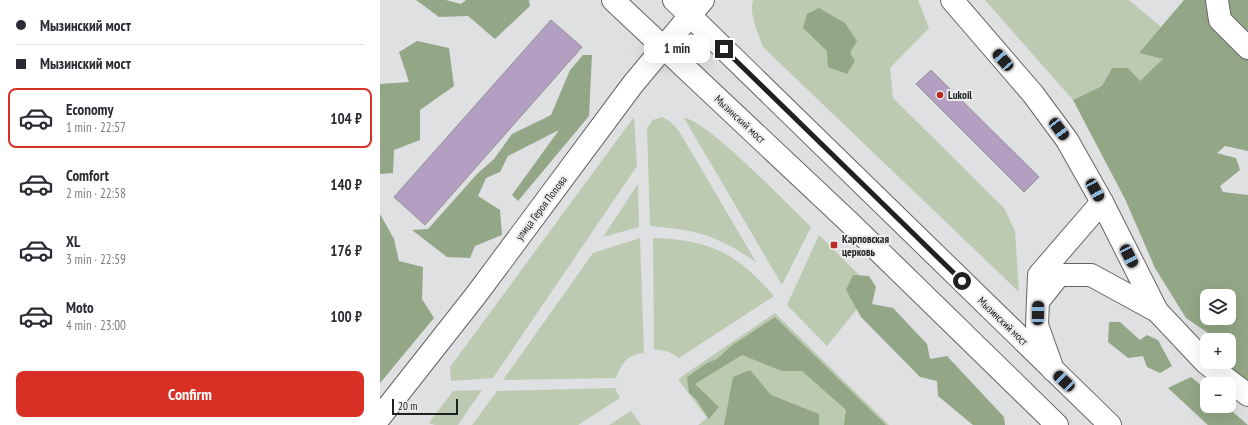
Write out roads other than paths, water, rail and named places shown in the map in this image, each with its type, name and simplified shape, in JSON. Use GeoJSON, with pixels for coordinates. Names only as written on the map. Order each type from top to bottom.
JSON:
{"type":"FeatureCollection","features":[{"type":"Feature","properties":{"kind":"street","name":"Мызинский мост"},"geometry":{"type":"LineString","coordinates":[[613,0],[850,223],[1057,425]]}},
{"type":"Feature","properties":{"kind":"street","name":"Мызинский мост"},"geometry":{"type":"LineString","coordinates":[[674,0],[696,8],[1053,370],[1110,425]]}},
{"type":"Feature","properties":{"kind":"street"},"geometry":{"type":"LineString","coordinates":[[952,0],[1033,94],[1067,140],[1102,202],[1157,311],[1206,362],[1248,395]]}},
{"type":"Feature","properties":{"kind":"street"},"geometry":{"type":"LineString","coordinates":[[1217,0],[1220,20],[1248,48]]}},
{"type":"Feature","properties":{"kind":"street","name":"улица Героя Попова"},"geometry":{"type":"LineString","coordinates":[[380,417],[476,295],[633,84],[696,8]]}},
{"type":"Feature","properties":{"kind":"street"},"geometry":{"type":"LineString","coordinates":[[1053,370],[1037,325],[1039,275],[1102,202]]}},
{"type":"Feature","properties":{"kind":"street"},"geometry":{"type":"LineString","coordinates":[[1038,301],[1059,275],[1091,275],[1157,311]]}},
{"type":"Feature","properties":{"kind":"place","name":"Lukoil"},"geometry":{"type":"Point","coordinates":[940,95]}},
{"type":"Feature","properties":{"kind":"place","name":"Карповская церковь"},"geometry":{"type":"Point","coordinates":[834,245]}}]}
